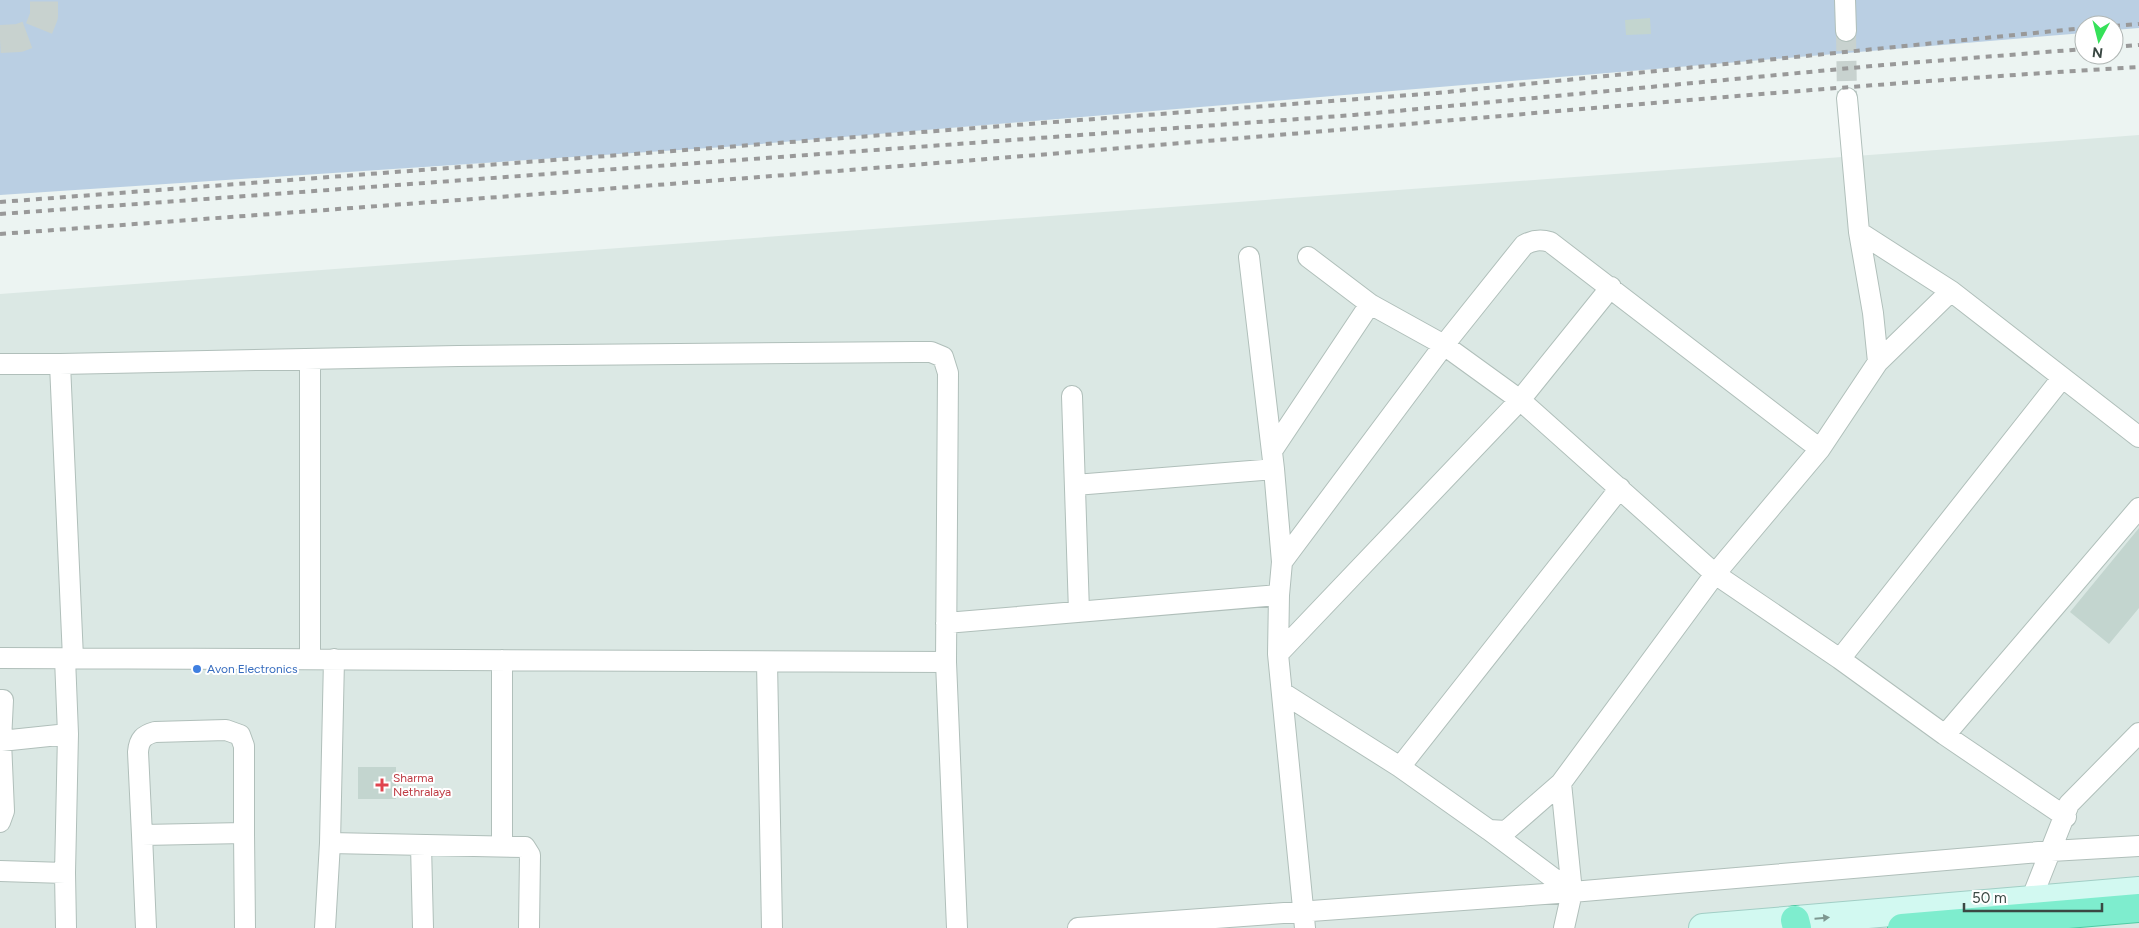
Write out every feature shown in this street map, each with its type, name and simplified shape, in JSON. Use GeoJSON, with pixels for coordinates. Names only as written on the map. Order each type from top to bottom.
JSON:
{"type":"FeatureCollection","features":[{"type":"Feature","properties":{"kind":"highway"},"geometry":{"type":"LineString","coordinates":[[1902,928],[2139,908]]}},
{"type":"Feature","properties":{"kind":"street"},"geometry":{"type":"LineString","coordinates":[[1845,0],[1846,31]]}},
{"type":"Feature","properties":{"kind":"street"},"geometry":{"type":"LineString","coordinates":[[1847,98],[1859,232],[1873,312],[1878,362]]}},
{"type":"Feature","properties":{"kind":"street"},"geometry":{"type":"LineString","coordinates":[[1859,232],[1951,291],[2139,437]]}},
{"type":"Feature","properties":{"kind":"street"},"geometry":{"type":"LineString","coordinates":[[1282,562],[1444,345],[1524,244],[1532,241],[1542,240],[1550,242],[1820,450]]}},
{"type":"Feature","properties":{"kind":"street"},"geometry":{"type":"LineString","coordinates":[[1248,257],[1273,460],[1282,562],[1279,595],[1278,654],[1304,919]]}},
{"type":"Feature","properties":{"kind":"street"},"geometry":{"type":"LineString","coordinates":[[1308,257],[1370,304],[1444,345],[1520,400],[1715,574],[2066,817]]}},
{"type":"Feature","properties":{"kind":"street"},"geometry":{"type":"LineString","coordinates":[[1278,654],[1520,400],[1610,287]]}},
{"type":"Feature","properties":{"kind":"street"},"geometry":{"type":"LineString","coordinates":[[1489,830],[1506,831],[1561,783],[1715,574],[1820,450],[1878,362],[1951,291]]}},
{"type":"Feature","properties":{"kind":"street"},"geometry":{"type":"LineString","coordinates":[[1273,460],[1370,304]]}},
{"type":"Feature","properties":{"kind":"street"},"geometry":{"type":"LineString","coordinates":[[0,364],[458,356],[931,352],[943,357],[948,373],[946,662],[957,928]]}},
{"type":"Feature","properties":{"kind":"street"},"geometry":{"type":"LineString","coordinates":[[310,359],[310,659]]}},
{"type":"Feature","properties":{"kind":"street"},"geometry":{"type":"LineString","coordinates":[[60,364],[69,658],[64,872],[66,928]]}},
{"type":"Feature","properties":{"kind":"street"},"geometry":{"type":"LineString","coordinates":[[1840,659],[2062,378]]}},
{"type":"Feature","properties":{"kind":"street"},"geometry":{"type":"LineString","coordinates":[[1072,396],[1080,612]]}},
{"type":"Feature","properties":{"kind":"street"},"geometry":{"type":"LineString","coordinates":[[1075,485],[1273,460]]}},
{"type":"Feature","properties":{"kind":"street"},"geometry":{"type":"LineString","coordinates":[[1400,768],[1620,488]]}},
{"type":"Feature","properties":{"kind":"street"},"geometry":{"type":"LineString","coordinates":[[1945,735],[2139,508]]}},
{"type":"Feature","properties":{"kind":"street"},"geometry":{"type":"LineString","coordinates":[[946,624],[1279,595]]}},
{"type":"Feature","properties":{"kind":"street"},"geometry":{"type":"LineString","coordinates":[[0,658],[946,662]]}},
{"type":"Feature","properties":{"kind":"street"},"geometry":{"type":"LineString","coordinates":[[326,928],[334,660]]}},
{"type":"Feature","properties":{"kind":"street"},"geometry":{"type":"LineString","coordinates":[[502,660],[502,846]]}},
{"type":"Feature","properties":{"kind":"street"},"geometry":{"type":"LineString","coordinates":[[767,662],[772,928]]}},
{"type":"Feature","properties":{"kind":"street"},"geometry":{"type":"LineString","coordinates":[[1282,694],[1400,768],[1489,830],[1572,892]]}},
{"type":"Feature","properties":{"kind":"street"},"geometry":{"type":"LineString","coordinates":[[0,700],[3,700],[1,741],[4,811],[0,822]]}},
{"type":"Feature","properties":{"kind":"street"},"geometry":{"type":"LineString","coordinates":[[146,928],[138,752],[141,739],[146,734],[156,732],[226,730],[240,735],[244,746],[245,928]]}},
{"type":"Feature","properties":{"kind":"street"},"geometry":{"type":"LineString","coordinates":[[2031,900],[2066,817],[2069,804],[2139,733]]}},
{"type":"Feature","properties":{"kind":"street"},"geometry":{"type":"LineString","coordinates":[[1,741],[68,734]]}},
{"type":"Feature","properties":{"kind":"street"},"geometry":{"type":"LineString","coordinates":[[1561,783],[1572,892],[1564,928]]}},
{"type":"Feature","properties":{"kind":"street"},"geometry":{"type":"LineString","coordinates":[[142,835],[244,833]]}},
{"type":"Feature","properties":{"kind":"street"},"geometry":{"type":"LineString","coordinates":[[330,843],[525,847],[530,855],[529,928]]}},
{"type":"Feature","properties":{"kind":"street"},"geometry":{"type":"LineString","coordinates":[[421,845],[423,928]]}},
{"type":"Feature","properties":{"kind":"street"},"geometry":{"type":"LineString","coordinates":[[1078,928],[1304,919],[1572,892],[2051,851],[2139,846]]}},
{"type":"Feature","properties":{"kind":"street"},"geometry":{"type":"LineString","coordinates":[[0,871],[64,872]]}},
{"type":"Feature","properties":{"kind":"street"},"geometry":{"type":"LineString","coordinates":[[1703,928],[1796,924],[2139,891]]}},
{"type":"Feature","properties":{"kind":"shaded area"},"geometry":{"type":"Polygon","coordinates":[[[0,0],[2139,0],[2139,28],[2124,29],[2124,15],[2074,15],[2074,34],[724,147],[0,195],[0,0]]]}},
{"type":"Feature","properties":{"kind":"shaded area"},"geometry":{"type":"Polygon","coordinates":[[[2139,135],[2139,928],[0,928],[0,294],[2139,135]]]}},
{"type":"Feature","properties":{"kind":"building"},"geometry":{"type":"Polygon","coordinates":[[[1650,18],[1651,34],[1626,35],[1625,20],[1650,18]]]}},
{"type":"Feature","properties":{"kind":"building"},"geometry":{"type":"Polygon","coordinates":[[[2139,528],[2139,608],[2109,644],[2070,612],[2139,528]]]}},
{"type":"Feature","properties":{"kind":"building"},"geometry":{"type":"Polygon","coordinates":[[[358,767],[396,767],[396,799],[358,799],[358,767]]]}},
{"type":"Feature","properties":{"kind":"tunnel"},"geometry":{"type":"LineString","coordinates":[[0,39],[19,38],[38,31],[44,16],[44,0]]}},
{"type":"Feature","properties":{"kind":"tunnel"},"geometry":{"type":"LineString","coordinates":[[1846,31],[1847,98]]}},
{"type":"Feature","properties":{"kind":"railway"},"geometry":{"type":"LineString","coordinates":[[2124,25],[2139,24]]}},
{"type":"Feature","properties":{"kind":"railway"},"geometry":{"type":"LineString","coordinates":[[0,202],[1437,93],[2074,29]]}},
{"type":"Feature","properties":{"kind":"railway"},"geometry":{"type":"LineString","coordinates":[[2124,46],[2139,45]]}},
{"type":"Feature","properties":{"kind":"railway"},"geometry":{"type":"LineString","coordinates":[[0,214],[1354,115],[1883,65],[2074,50]]}},
{"type":"Feature","properties":{"kind":"railway"},"geometry":{"type":"LineString","coordinates":[[0,234],[886,167],[1780,93],[2139,67]]}},
{"type":"Feature","properties":{"kind":"place","name":"Avon Electronics"},"geometry":{"type":"Point","coordinates":[197,669]}},
{"type":"Feature","properties":{"kind":"place","name":"Sharma Nethralaya"},"geometry":{"type":"Point","coordinates":[382,785]}}]}
